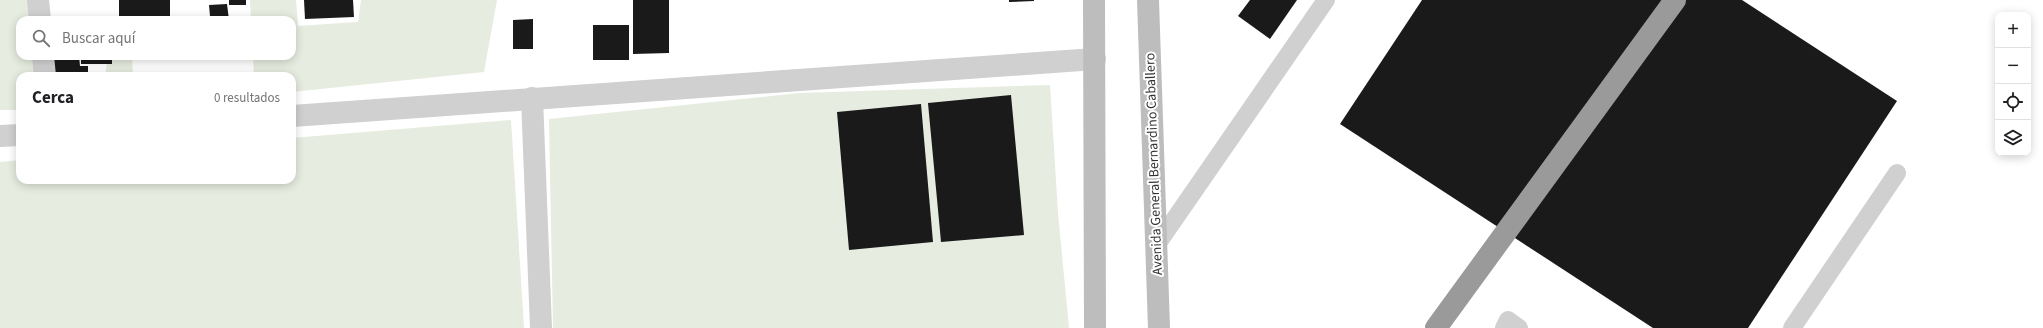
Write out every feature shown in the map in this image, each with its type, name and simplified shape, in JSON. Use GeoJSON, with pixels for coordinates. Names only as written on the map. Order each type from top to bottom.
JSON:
{"type":"FeatureCollection","features":[{"type":"Feature","properties":{"kind":"highway"},"geometry":{"type":"LineString","coordinates":[[1436,328],[1675,0]]}},
{"type":"Feature","properties":{"kind":"main road"},"geometry":{"type":"LineString","coordinates":[[1094,0],[1095,328]]}},
{"type":"Feature","properties":{"kind":"main road","name":"Avenida General Bernardino Caballero"},"geometry":{"type":"LineString","coordinates":[[1148,0],[1159,328]]}},
{"type":"Feature","properties":{"kind":"street"},"geometry":{"type":"LineString","coordinates":[[38,0],[40,16]]}},
{"type":"Feature","properties":{"kind":"street"},"geometry":{"type":"LineString","coordinates":[[296,116],[1095,59]]}},
{"type":"Feature","properties":{"kind":"street"},"geometry":{"type":"LineString","coordinates":[[43,60],[45,72]]}},
{"type":"Feature","properties":{"kind":"street"},"geometry":{"type":"LineString","coordinates":[[532,98],[542,328]]}},
{"type":"Feature","properties":{"kind":"street"},"geometry":{"type":"LineString","coordinates":[[0,136],[16,135]]}},
{"type":"Feature","properties":{"kind":"lane"},"geometry":{"type":"LineString","coordinates":[[1156,246],[1326,0]]}},
{"type":"Feature","properties":{"kind":"lane"},"geometry":{"type":"LineString","coordinates":[[1792,328],[1897,173]]}},
{"type":"Feature","properties":{"kind":"lane"},"geometry":{"type":"LineString","coordinates":[[1504,328],[1508,320],[1520,328]]}},
{"type":"Feature","properties":{"kind":"shaded area"},"geometry":{"type":"Polygon","coordinates":[[[0,0],[31,0],[33,16],[16,16],[16,60],[41,60],[42,72],[16,72],[16,110],[0,110],[0,0]]]}},
{"type":"Feature","properties":{"kind":"shaded area"},"geometry":{"type":"Polygon","coordinates":[[[250,0],[296,0],[298,26],[358,22],[361,0],[497,0],[484,72],[296,92],[296,72],[254,72],[253,60],[296,60],[296,16],[251,16],[250,0]]]}},
{"type":"Feature","properties":{"kind":"shaded area"},"geometry":{"type":"Polygon","coordinates":[[[108,60],[132,60],[133,72],[106,72],[108,60]]]}},
{"type":"Feature","properties":{"kind":"shaded area"},"geometry":{"type":"Polygon","coordinates":[[[1050,85],[1058,213],[1069,328],[553,328],[549,119],[800,93],[1050,85]]]}},
{"type":"Feature","properties":{"kind":"shaded area"},"geometry":{"type":"Polygon","coordinates":[[[511,120],[524,328],[0,328],[0,162],[16,160],[16,184],[296,184],[296,138],[511,120]]]}},
{"type":"Feature","properties":{"kind":"building"},"geometry":{"type":"Polygon","coordinates":[[[119,0],[170,0],[170,16],[119,16],[119,0]]]}},
{"type":"Feature","properties":{"kind":"building"},"geometry":{"type":"Polygon","coordinates":[[[229,0],[246,0],[246,5],[229,5],[229,0]]]}},
{"type":"Feature","properties":{"kind":"building"},"geometry":{"type":"Polygon","coordinates":[[[304,0],[353,0],[354,17],[305,19],[304,0]]]}},
{"type":"Feature","properties":{"kind":"building"},"geometry":{"type":"Polygon","coordinates":[[[633,0],[669,0],[669,53],[633,54],[633,0]]]}},
{"type":"Feature","properties":{"kind":"building"},"geometry":{"type":"Polygon","coordinates":[[[1009,0],[1034,0],[1034,1],[1009,2],[1009,0]]]}},
{"type":"Feature","properties":{"kind":"building"},"geometry":{"type":"Polygon","coordinates":[[[1250,0],[1297,0],[1270,39],[1238,16],[1250,0]]]}},
{"type":"Feature","properties":{"kind":"building"},"geometry":{"type":"Polygon","coordinates":[[[1422,0],[1742,0],[1897,101],[1748,328],[1653,328],[1340,124],[1422,0]]]}},
{"type":"Feature","properties":{"kind":"building"},"geometry":{"type":"Polygon","coordinates":[[[227,4],[228,16],[210,16],[209,5],[227,4]]]}},
{"type":"Feature","properties":{"kind":"building"},"geometry":{"type":"Polygon","coordinates":[[[533,19],[533,49],[513,49],[513,20],[533,19]]]}},
{"type":"Feature","properties":{"kind":"building"},"geometry":{"type":"Polygon","coordinates":[[[593,25],[629,25],[629,60],[593,60],[593,25]]]}},
{"type":"Feature","properties":{"kind":"building"},"geometry":{"type":"Polygon","coordinates":[[[52,60],[79,60],[80,66],[88,66],[88,72],[53,72],[52,60]]]}},
{"type":"Feature","properties":{"kind":"building"},"geometry":{"type":"Polygon","coordinates":[[[81,60],[112,60],[112,64],[81,64],[81,60]]]}},
{"type":"Feature","properties":{"kind":"building"},"geometry":{"type":"Polygon","coordinates":[[[1011,95],[1024,235],[941,242],[928,103],[1011,95]]]}},
{"type":"Feature","properties":{"kind":"building"},"geometry":{"type":"Polygon","coordinates":[[[921,104],[933,242],[849,250],[837,112],[921,104]]]}}]}
